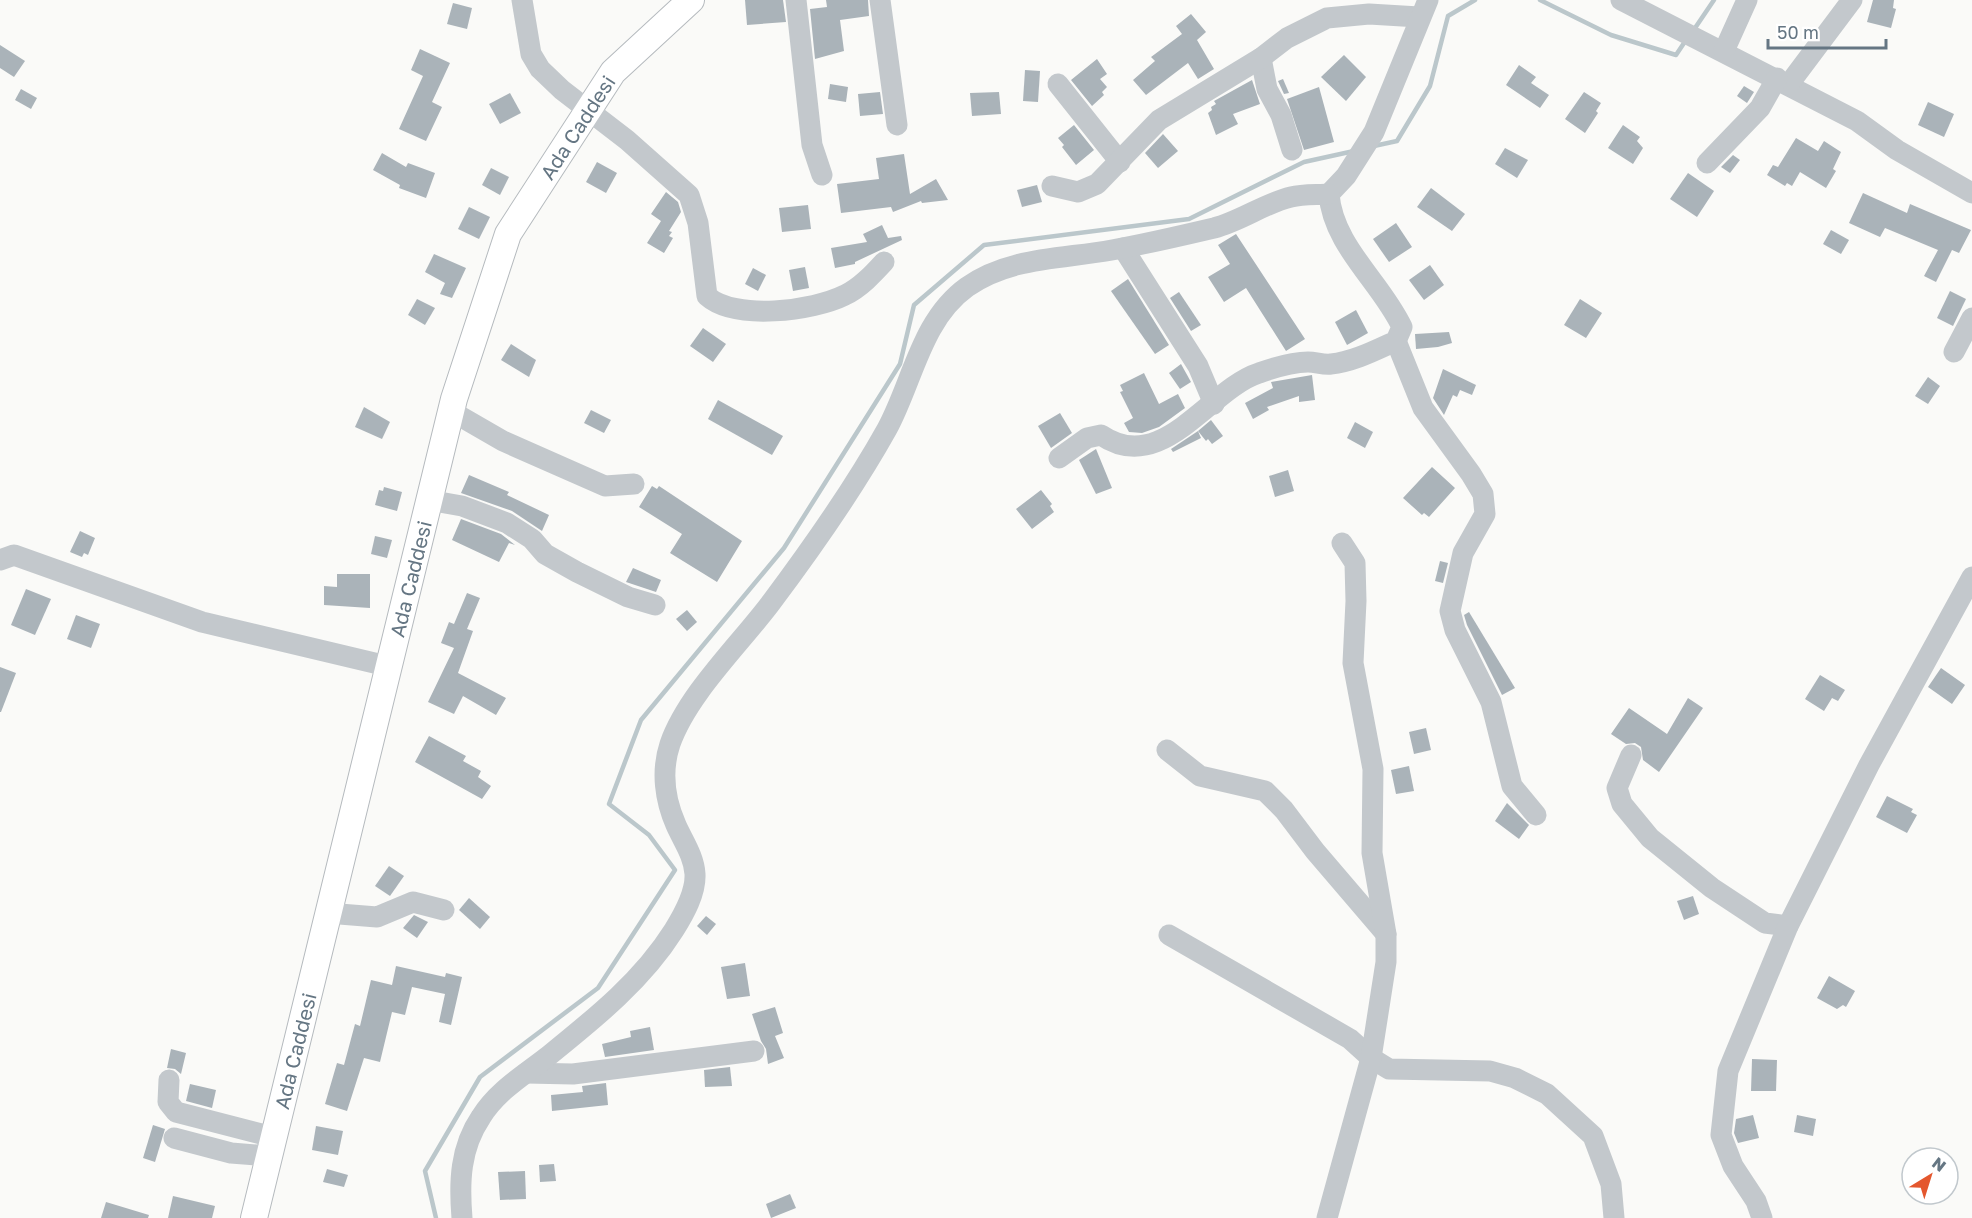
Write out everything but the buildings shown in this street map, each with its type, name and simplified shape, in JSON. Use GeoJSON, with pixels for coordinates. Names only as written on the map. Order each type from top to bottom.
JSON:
{"type":"FeatureCollection","features":[{"type":"Feature","properties":{"kind":"main road","name":"Ada Caddesi"},"geometry":{"type":"LineString","coordinates":[[254,1218],[428,500],[451,411],[508,234],[613,72],[691,0]]}},
{"type":"Feature","properties":{"kind":"street"},"geometry":{"type":"LineString","coordinates":[[522,0],[531,54],[540,69],[588,111],[627,140],[689,195],[698,223],[707,296],[714,302],[736,311],[767,312],[821,303],[846,295],[884,262]]}},
{"type":"Feature","properties":{"kind":"street"},"geometry":{"type":"LineString","coordinates":[[796,0],[812,145],[822,175]]}},
{"type":"Feature","properties":{"kind":"street"},"geometry":{"type":"LineString","coordinates":[[880,0],[897,125]]}},
{"type":"Feature","properties":{"kind":"street"},"geometry":{"type":"LineString","coordinates":[[1621,0],[1783,81],[1857,121],[1897,150],[1972,193]]}},
{"type":"Feature","properties":{"kind":"street"},"geometry":{"type":"LineString","coordinates":[[1724,51],[1747,0]]}},
{"type":"Feature","properties":{"kind":"street"},"geometry":{"type":"LineString","coordinates":[[1707,163],[1760,108],[1852,0]]}},
{"type":"Feature","properties":{"kind":"street"},"geometry":{"type":"LineString","coordinates":[[462,1218],[459,1175],[466,1146],[480,1117],[498,1095],[595,1019],[630,986],[674,931],[691,899],[695,875],[690,854],[667,799],[665,782],[669,747],[681,721],[723,660],[770,604],[845,498],[894,415],[935,320],[948,303],[969,285],[999,270],[1042,260],[1123,248],[1232,223],[1290,197],[1329,194],[1346,176],[1374,132],[1423,8],[1327,18],[1287,38],[1262,58],[1159,120],[1097,184],[1078,192],[1052,186]]}},
{"type":"Feature","properties":{"kind":"street"},"geometry":{"type":"LineString","coordinates":[[1262,58],[1267,88],[1281,115],[1292,150]]}},
{"type":"Feature","properties":{"kind":"street"},"geometry":{"type":"LineString","coordinates":[[1058,84],[1120,162]]}},
{"type":"Feature","properties":{"kind":"street"},"geometry":{"type":"LineString","coordinates":[[1059,458],[1087,438],[1101,435],[1114,444],[1148,445],[1180,428],[1228,391],[1257,373],[1306,362],[1331,364],[1362,356],[1396,341],[1402,327],[1372,278],[1338,232],[1330,210],[1329,194]]}},
{"type":"Feature","properties":{"kind":"street"},"geometry":{"type":"LineString","coordinates":[[1123,248],[1198,366],[1214,404]]}},
{"type":"Feature","properties":{"kind":"street"},"geometry":{"type":"LineString","coordinates":[[1953,352],[1972,318]]}},
{"type":"Feature","properties":{"kind":"street"},"geometry":{"type":"LineString","coordinates":[[1396,341],[1423,408],[1483,494],[1485,514],[1463,553],[1450,610],[1455,630],[1491,702],[1512,786],[1536,815]]}},
{"type":"Feature","properties":{"kind":"street"},"geometry":{"type":"LineString","coordinates":[[451,411],[503,441],[605,486],[634,484]]}},
{"type":"Feature","properties":{"kind":"street"},"geometry":{"type":"LineString","coordinates":[[428,500],[462,506],[507,523],[532,538],[545,554],[577,572],[628,597],[656,605]]}},
{"type":"Feature","properties":{"kind":"street"},"geometry":{"type":"LineString","coordinates":[[1327,1218],[1371,1058],[1386,962],[1386,934],[1372,854],[1373,769],[1353,663],[1355,563],[1342,543]]}},
{"type":"Feature","properties":{"kind":"street"},"geometry":{"type":"LineString","coordinates":[[0,560],[14,555],[202,622],[387,666]]}},
{"type":"Feature","properties":{"kind":"street"},"geometry":{"type":"LineString","coordinates":[[1762,1218],[1756,1201],[1733,1166],[1721,1135],[1728,1071],[1788,926],[1869,765],[1972,577]]}},
{"type":"Feature","properties":{"kind":"street"},"geometry":{"type":"LineString","coordinates":[[1167,750],[1200,776],[1265,791],[1284,810],[1315,851],[1386,934]]}},
{"type":"Feature","properties":{"kind":"street"},"geometry":{"type":"LineString","coordinates":[[1631,755],[1617,788],[1622,804],[1650,838],[1712,888],[1765,923],[1788,926]]}},
{"type":"Feature","properties":{"kind":"street"},"geometry":{"type":"LineString","coordinates":[[327,913],[377,917],[413,902],[444,910]]}},
{"type":"Feature","properties":{"kind":"street"},"geometry":{"type":"LineString","coordinates":[[1169,935],[1350,1039],[1371,1058],[1389,1069],[1490,1071],[1515,1078],[1547,1094],[1593,1136],[1611,1184],[1614,1218]]}},
{"type":"Feature","properties":{"kind":"street"},"geometry":{"type":"LineString","coordinates":[[526,1073],[573,1074],[693,1057],[724,1057],[754,1051]]}},
{"type":"Feature","properties":{"kind":"street"},"geometry":{"type":"LineString","coordinates":[[169,1080],[168,1102],[176,1112],[271,1146]]}},
{"type":"Feature","properties":{"kind":"street"},"geometry":{"type":"LineString","coordinates":[[174,1138],[231,1153],[271,1146]]}},
{"type":"Feature","properties":{"kind":"waterway"},"geometry":{"type":"LineString","coordinates":[[1374,146],[1397,141],[1430,86],[1448,16],[1475,0]]}},
{"type":"Feature","properties":{"kind":"waterway"},"geometry":{"type":"LineString","coordinates":[[1540,0],[1611,35],[1676,55],[1686,40]]}},
{"type":"Feature","properties":{"kind":"waterway"},"geometry":{"type":"LineString","coordinates":[[1693,31],[1714,0]]}},
{"type":"Feature","properties":{"kind":"waterway"},"geometry":{"type":"LineString","coordinates":[[436,1218],[425,1171],[480,1077],[598,988],[675,870],[649,835],[609,804],[641,720],[784,548],[900,364],[914,305],[984,245],[1189,219],[1304,162],[1354,151]]}}]}
